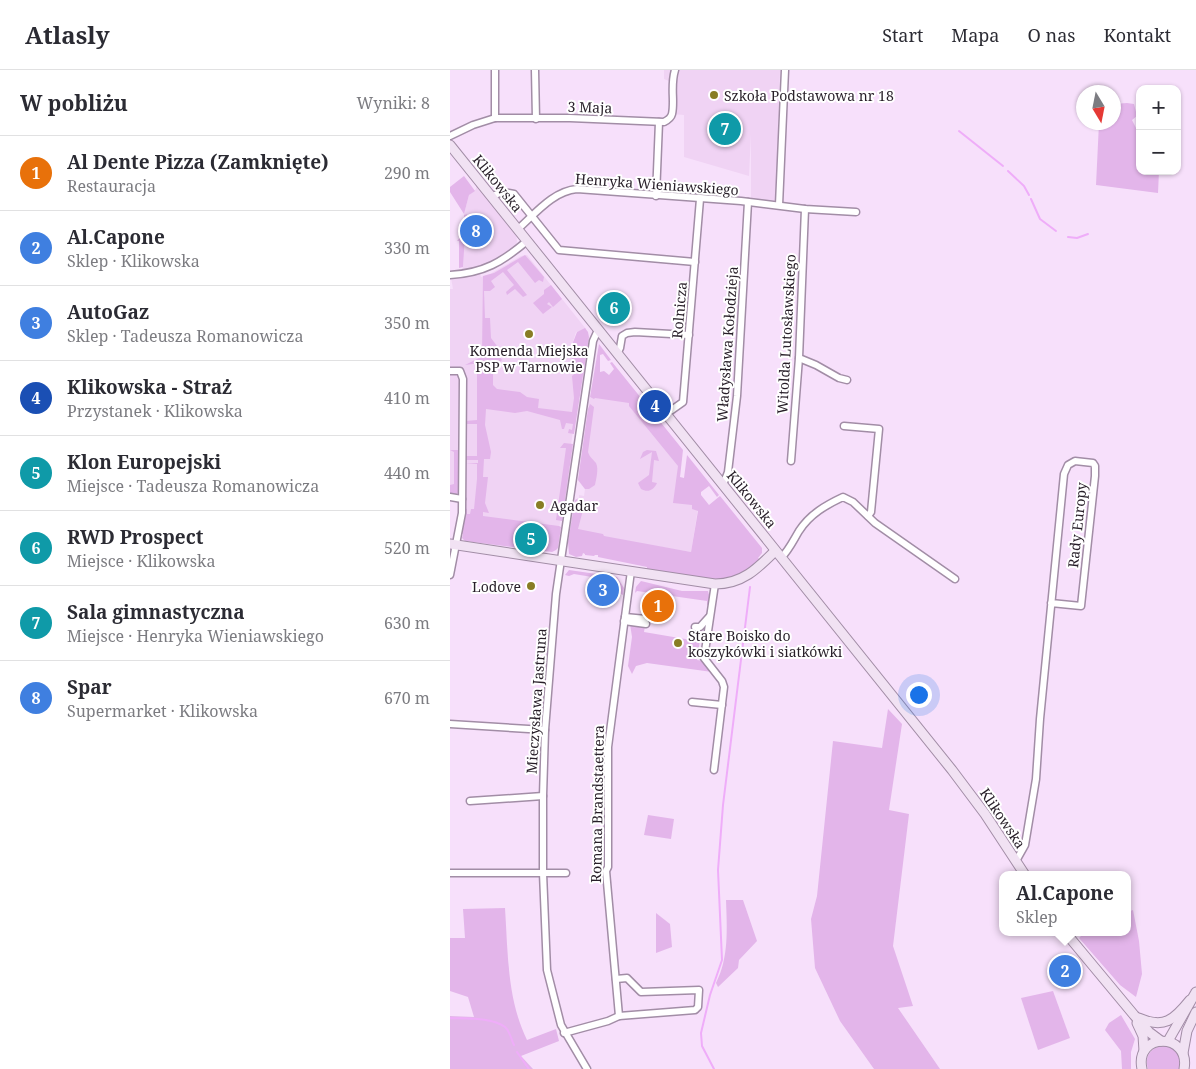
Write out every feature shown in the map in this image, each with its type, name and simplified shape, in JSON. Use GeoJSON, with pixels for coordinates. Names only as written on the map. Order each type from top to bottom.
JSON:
{"type":"FeatureCollection","features":[{"type":"Feature","properties":{"kind":"street"},"geometry":{"type":"LineString","coordinates":[[495,70],[495,118]]}},
{"type":"Feature","properties":{"kind":"street"},"geometry":{"type":"LineString","coordinates":[[535,70],[536,119]]}},
{"type":"Feature","properties":{"kind":"street"},"geometry":{"type":"LineString","coordinates":[[656,196],[659,122],[669,119],[672,114],[672,91],[675,70]]}},
{"type":"Feature","properties":{"kind":"street"},"geometry":{"type":"LineString","coordinates":[[779,205],[785,70]]}},
{"type":"Feature","properties":{"kind":"street","name":"3 Maja"},"geometry":{"type":"LineString","coordinates":[[450,136],[473,125],[495,118],[570,118],[659,122]]}},
{"type":"Feature","properties":{"kind":"street","name":"Klikowska"},"geometry":{"type":"LineString","coordinates":[[450,145],[968,791],[1022,871]]}},
{"type":"Feature","properties":{"kind":"street","name":"Henryka Wieniawskiego"},"geometry":{"type":"LineString","coordinates":[[518,229],[554,198],[567,190],[593,190],[856,212]]}},
{"type":"Feature","properties":{"kind":"street"},"geometry":{"type":"LineString","coordinates":[[492,196],[503,192],[514,194],[559,250],[696,262]]}},
{"type":"Feature","properties":{"kind":"street","name":"Rolnicza"},"geometry":{"type":"LineString","coordinates":[[666,414],[683,402],[700,199]]}},
{"type":"Feature","properties":{"kind":"street","name":"Władysława Kołodzieja"},"geometry":{"type":"LineString","coordinates":[[723,485],[728,472],[737,396],[748,202]]}},
{"type":"Feature","properties":{"kind":"street","name":"Witolda Lutosławskiego"},"geometry":{"type":"LineString","coordinates":[[791,461],[799,358],[805,209]]}},
{"type":"Feature","properties":{"kind":"street"},"geometry":{"type":"LineString","coordinates":[[450,274],[471,273],[488,268],[527,241]]}},
{"type":"Feature","properties":{"kind":"street","name":"Mieczysława Jastruna"},"geometry":{"type":"LineString","coordinates":[[586,1069],[564,1033],[558,1017],[547,970],[542,873],[543,796],[545,730],[556,594],[593,341],[598,330]]}},
{"type":"Feature","properties":{"kind":"street"},"geometry":{"type":"LineString","coordinates":[[617,354],[622,336],[627,333],[689,336]]}},
{"type":"Feature","properties":{"kind":"street"},"geometry":{"type":"LineString","coordinates":[[799,358],[816,364],[839,378],[847,380]]}},
{"type":"Feature","properties":{"kind":"street"},"geometry":{"type":"LineString","coordinates":[[450,371],[460,371],[462,375],[462,513],[453,544],[450,575]]}},
{"type":"Feature","properties":{"kind":"street"},"geometry":{"type":"LineString","coordinates":[[844,426],[879,429],[871,512],[868,516]]}},
{"type":"Feature","properties":{"kind":"street","name":"Rady Europy"},"geometry":{"type":"LineString","coordinates":[[1016,862],[1025,845],[1036,779],[1040,720],[1051,603],[1064,474],[1068,465],[1074,461],[1093,462],[1095,476],[1081,606],[1051,603]]}},
{"type":"Feature","properties":{"kind":"street"},"geometry":{"type":"LineString","coordinates":[[450,497],[462,499]]}},
{"type":"Feature","properties":{"kind":"street"},"geometry":{"type":"LineString","coordinates":[[453,544],[715,584],[728,583],[745,578],[778,554],[789,550],[800,530],[817,511],[843,497],[854,502],[875,523],[956,579]]}},
{"type":"Feature","properties":{"kind":"street","name":"Romana Brandstaettera"},"geometry":{"type":"LineString","coordinates":[[619,1016],[606,871],[608,867],[608,747],[631,571]]}},
{"type":"Feature","properties":{"kind":"street"},"geometry":{"type":"LineString","coordinates":[[714,770],[724,687],[722,681],[704,658],[715,584]]}},
{"type":"Feature","properties":{"kind":"street"},"geometry":{"type":"LineString","coordinates":[[708,630],[705,632],[695,629],[700,627],[710,616]]}},
{"type":"Feature","properties":{"kind":"street"},"geometry":{"type":"LineString","coordinates":[[624,619],[646,622]]}},
{"type":"Feature","properties":{"kind":"street"},"geometry":{"type":"LineString","coordinates":[[692,702],[722,705]]}},
{"type":"Feature","properties":{"kind":"street"},"geometry":{"type":"LineString","coordinates":[[450,724],[545,730]]}},
{"type":"Feature","properties":{"kind":"street"},"geometry":{"type":"LineString","coordinates":[[470,801],[543,796]]}},
{"type":"Feature","properties":{"kind":"street"},"geometry":{"type":"LineString","coordinates":[[450,874],[566,873]]}},
{"type":"Feature","properties":{"kind":"street"},"geometry":{"type":"LineString","coordinates":[[1068,936],[1152,1036],[1174,1044],[1183,1053]]}},
{"type":"Feature","properties":{"kind":"street"},"geometry":{"type":"LineString","coordinates":[[564,1033],[608,1021],[619,1016],[695,1010],[699,1004],[699,990],[641,992],[636,988],[632,980],[627,978],[616,979]]}},
{"type":"Feature","properties":{"kind":"street"},"geometry":{"type":"LineString","coordinates":[[1134,1016],[1149,1022],[1164,1022],[1175,1017],[1196,992]]}},
{"type":"Feature","properties":{"kind":"street"},"geometry":{"type":"LineString","coordinates":[[1144,1051],[1153,1043],[1164,1041],[1175,1031],[1190,1000]]}},
{"type":"Feature","properties":{"kind":"street"},"geometry":{"type":"LineString","coordinates":[[1185,1068],[1183,1053],[1187,1031],[1196,1012]]}},
{"type":"Feature","properties":{"kind":"street"},"geometry":{"type":"LineString","coordinates":[[1134,1016],[1143,1036],[1142,1069]]}},
{"type":"Feature","properties":{"kind":"shaded area"},"geometry":{"type":"Polygon","coordinates":[[[664,70],[780,70],[776,205],[751,203],[751,134],[749,176],[684,157],[684,115],[672,114],[669,100],[669,81],[664,79],[664,70]]]}},
{"type":"Feature","properties":{"kind":"shaded area"},"geometry":{"type":"Polygon","coordinates":[[[1121,103],[1134,104],[1136,112],[1136,117],[1132,120],[1136,128],[1136,175],[1159,175],[1158,193],[1096,185],[1099,130],[1121,130],[1121,103]]]}},
{"type":"Feature","properties":{"kind":"shaded area"},"geometry":{"type":"Polygon","coordinates":[[[464,176],[475,191],[469,195],[464,214],[450,192],[450,187],[464,176]]]}},
{"type":"Feature","properties":{"kind":"shaded area"},"geometry":{"type":"Polygon","coordinates":[[[476,184],[516,234],[517,241],[516,246],[504,255],[481,267],[461,270],[469,222],[467,214],[464,214],[469,195],[476,189],[476,184]]]}},
{"type":"Feature","properties":{"kind":"shaded area"},"geometry":{"type":"Polygon","coordinates":[[[467,214],[467,220],[469,221],[468,237],[465,237],[463,267],[459,268],[459,241],[457,241],[465,231],[464,215],[467,214]]]}},
{"type":"Feature","properties":{"kind":"shaded area"},"geometry":{"type":"Polygon","coordinates":[[[525,255],[544,277],[543,282],[539,280],[535,283],[518,262],[507,270],[527,295],[523,297],[515,289],[507,295],[506,292],[514,285],[503,272],[491,281],[495,287],[490,291],[484,291],[485,318],[490,318],[491,338],[503,354],[500,357],[502,360],[493,368],[493,385],[497,389],[520,392],[527,397],[539,399],[538,408],[572,412],[574,398],[572,376],[580,369],[566,351],[572,345],[577,332],[585,328],[589,337],[574,434],[568,433],[569,429],[572,430],[573,424],[566,423],[564,429],[562,429],[560,420],[527,411],[515,413],[486,409],[485,425],[491,452],[490,459],[484,459],[483,477],[488,477],[485,503],[489,513],[483,512],[483,516],[559,526],[561,527],[558,548],[552,552],[465,541],[461,533],[465,508],[467,509],[467,514],[470,514],[471,509],[474,509],[477,464],[465,463],[478,463],[478,460],[465,460],[465,456],[477,456],[477,424],[465,424],[465,421],[477,420],[477,374],[480,374],[480,363],[465,365],[479,358],[482,352],[483,276],[494,273],[525,255]]]}},
{"type":"Feature","properties":{"kind":"shaded area"},"geometry":{"type":"Polygon","coordinates":[[[527,255],[586,329],[576,332],[572,345],[567,350],[582,368],[559,530],[464,516],[465,499],[461,495],[450,493],[450,289],[453,289],[451,278],[480,274],[481,277],[490,274],[521,256],[527,255]]]}},
{"type":"Feature","properties":{"kind":"shaded area"},"geometry":{"type":"Polygon","coordinates":[[[551,285],[562,299],[553,307],[549,302],[547,304],[552,307],[543,314],[533,303],[551,285]]]}},
{"type":"Feature","properties":{"kind":"shaded area"},"geometry":{"type":"Polygon","coordinates":[[[599,344],[611,360],[608,361],[603,354],[600,355],[600,372],[604,371],[609,375],[614,369],[610,363],[612,362],[683,450],[680,477],[684,478],[687,455],[719,495],[717,497],[709,486],[701,492],[701,495],[709,505],[720,496],[762,548],[762,553],[758,558],[761,560],[742,575],[718,580],[647,569],[647,567],[598,557],[598,555],[585,555],[583,553],[582,556],[576,557],[569,554],[568,542],[575,500],[579,498],[577,509],[583,510],[578,529],[603,534],[604,536],[691,552],[698,511],[692,509],[692,505],[673,503],[678,466],[629,406],[629,403],[590,397],[599,344]]]}},
{"type":"Feature","properties":{"kind":"shaded area"},"geometry":{"type":"Polygon","coordinates":[[[593,390],[623,395],[681,467],[677,500],[699,502],[691,552],[571,532],[576,500],[579,498],[579,495],[584,496],[585,489],[578,480],[590,397],[593,390]]]}},
{"type":"Feature","properties":{"kind":"shaded area"},"geometry":{"type":"Polygon","coordinates":[[[590,404],[594,407],[588,452],[597,465],[597,471],[595,485],[585,489],[578,480],[590,404]]]}},
{"type":"Feature","properties":{"kind":"shaded area"},"geometry":{"type":"Polygon","coordinates":[[[564,443],[573,444],[562,521],[556,520],[566,448],[560,448],[564,443]]]}},
{"type":"Feature","properties":{"kind":"shaded area"},"geometry":{"type":"Polygon","coordinates":[[[450,450],[459,450],[460,492],[456,494],[450,493],[450,485],[454,484],[454,452],[450,450]]]}},
{"type":"Feature","properties":{"kind":"shaded area"},"geometry":{"type":"Polygon","coordinates":[[[647,450],[656,451],[659,461],[654,460],[652,482],[657,483],[652,489],[646,491],[641,489],[638,483],[649,475],[652,452],[640,459],[643,452],[647,450]]]}},
{"type":"Feature","properties":{"kind":"shaded area"},"geometry":{"type":"Polygon","coordinates":[[[569,570],[617,577],[624,588],[623,595],[619,593],[620,586],[610,584],[610,580],[574,574],[565,575],[569,570]]]}},
{"type":"Feature","properties":{"kind":"shaded area"},"geometry":{"type":"Polygon","coordinates":[[[641,581],[682,591],[708,591],[709,604],[707,605],[707,601],[637,591],[635,593],[636,587],[641,581]]]}},
{"type":"Feature","properties":{"kind":"shaded area"},"geometry":{"type":"Polygon","coordinates":[[[630,624],[645,626],[644,632],[691,640],[694,640],[696,634],[704,635],[705,640],[700,640],[697,660],[704,661],[712,672],[647,663],[636,666],[632,674],[628,666],[632,637],[630,624]]]}},
{"type":"Feature","properties":{"kind":"shaded area"},"geometry":{"type":"Polygon","coordinates":[[[888,709],[902,724],[889,810],[909,814],[893,946],[913,1006],[898,1008],[940,1069],[874,1069],[840,1021],[815,968],[811,919],[817,896],[833,741],[882,748],[888,709]]]}},
{"type":"Feature","properties":{"kind":"shaded area"},"geometry":{"type":"Polygon","coordinates":[[[648,815],[674,819],[671,839],[644,835],[648,815]]]}},
{"type":"Feature","properties":{"kind":"shaded area"},"geometry":{"type":"Polygon","coordinates":[[[726,900],[743,900],[757,941],[739,960],[738,968],[718,987],[716,983],[723,963],[726,943],[726,900]]]}},
{"type":"Feature","properties":{"kind":"shaded area"},"geometry":{"type":"Polygon","coordinates":[[[505,908],[512,992],[520,1024],[527,1040],[556,1029],[559,1041],[521,1056],[533,1069],[450,1069],[450,1016],[474,1017],[468,997],[450,991],[450,938],[465,938],[463,909],[505,908]]]}},
{"type":"Feature","properties":{"kind":"shaded area"},"geometry":{"type":"Polygon","coordinates":[[[1133,910],[1139,941],[1142,974],[1136,997],[1120,985],[1079,938],[1081,936],[1131,936],[1131,911],[1133,910]]]}},
{"type":"Feature","properties":{"kind":"shaded area"},"geometry":{"type":"Polygon","coordinates":[[[656,913],[670,924],[672,947],[656,953],[656,913]]]}},
{"type":"Feature","properties":{"kind":"shaded area"},"geometry":{"type":"Polygon","coordinates":[[[1053,991],[1070,1038],[1038,1050],[1021,998],[1053,991]]]}},
{"type":"Feature","properties":{"kind":"shaded area"},"geometry":{"type":"Polygon","coordinates":[[[1121,1015],[1135,1039],[1131,1052],[1131,1069],[1122,1069],[1121,1051],[1105,1030],[1109,1023],[1121,1015]]]}},
{"type":"Feature","properties":{"kind":"shaded area"},"geometry":{"type":"Polygon","coordinates":[[[1164,1045],[1175,1050],[1179,1056],[1179,1069],[1148,1069],[1147,1060],[1152,1050],[1164,1045]]]}},
{"type":"Feature","properties":{"kind":"waterway"},"geometry":{"type":"LineString","coordinates":[[959,131],[1003,166]]}},
{"type":"Feature","properties":{"kind":"waterway"},"geometry":{"type":"LineString","coordinates":[[1008,171],[1024,186],[1029,195]]}},
{"type":"Feature","properties":{"kind":"waterway"},"geometry":{"type":"LineString","coordinates":[[1031,199],[1040,219],[1056,231]]}},
{"type":"Feature","properties":{"kind":"waterway"},"geometry":{"type":"LineString","coordinates":[[1068,237],[1077,238],[1088,234]]}},
{"type":"Feature","properties":{"kind":"waterway"},"geometry":{"type":"LineString","coordinates":[[714,1069],[702,1046],[701,1033],[710,995],[722,960],[718,870],[723,805],[750,587]]}},
{"type":"Feature","properties":{"kind":"waterway"},"geometry":{"type":"LineString","coordinates":[[450,1018],[478,1019],[499,1024],[508,1031],[514,1045]]}},
{"type":"Feature","properties":{"kind":"waterway"},"geometry":{"type":"LineString","coordinates":[[517,1052],[529,1069]]}},
{"type":"Feature","properties":{"kind":"place","name":"Szkoła Podstawowa nr 18"},"geometry":{"type":"Point","coordinates":[714,95]}},
{"type":"Feature","properties":{"kind":"place","name":"Sala gimnastyczna"},"geometry":{"type":"Point","coordinates":[725,129]}},
{"type":"Feature","properties":{"kind":"place","name":"Spar"},"geometry":{"type":"Point","coordinates":[476,231]}},
{"type":"Feature","properties":{"kind":"place","name":"RWD Prospect"},"geometry":{"type":"Point","coordinates":[614,308]}},
{"type":"Feature","properties":{"kind":"place","name":"Komenda Miejska PSP w Tarnowie"},"geometry":{"type":"Point","coordinates":[529,334]}},
{"type":"Feature","properties":{"kind":"place","name":"Klikowska - Straż"},"geometry":{"type":"Point","coordinates":[655,406]}},
{"type":"Feature","properties":{"kind":"place","name":"Agadar"},"geometry":{"type":"Point","coordinates":[540,505]}},
{"type":"Feature","properties":{"kind":"place","name":"Klon Europejski"},"geometry":{"type":"Point","coordinates":[531,539]}},
{"type":"Feature","properties":{"kind":"place","name":"Lodove"},"geometry":{"type":"Point","coordinates":[531,586]}},
{"type":"Feature","properties":{"kind":"place","name":"AutoGaz"},"geometry":{"type":"Point","coordinates":[603,590]}},
{"type":"Feature","properties":{"kind":"place","name":"Al Dente Pizza (Zamknięte)"},"geometry":{"type":"Point","coordinates":[658,606]}},
{"type":"Feature","properties":{"kind":"place","name":"Stare Boisko do koszykówki i siatkówki"},"geometry":{"type":"Point","coordinates":[678,643]}},
{"type":"Feature","properties":{"kind":"place","name":"Al.Capone"},"geometry":{"type":"Point","coordinates":[1065,971]}}]}
